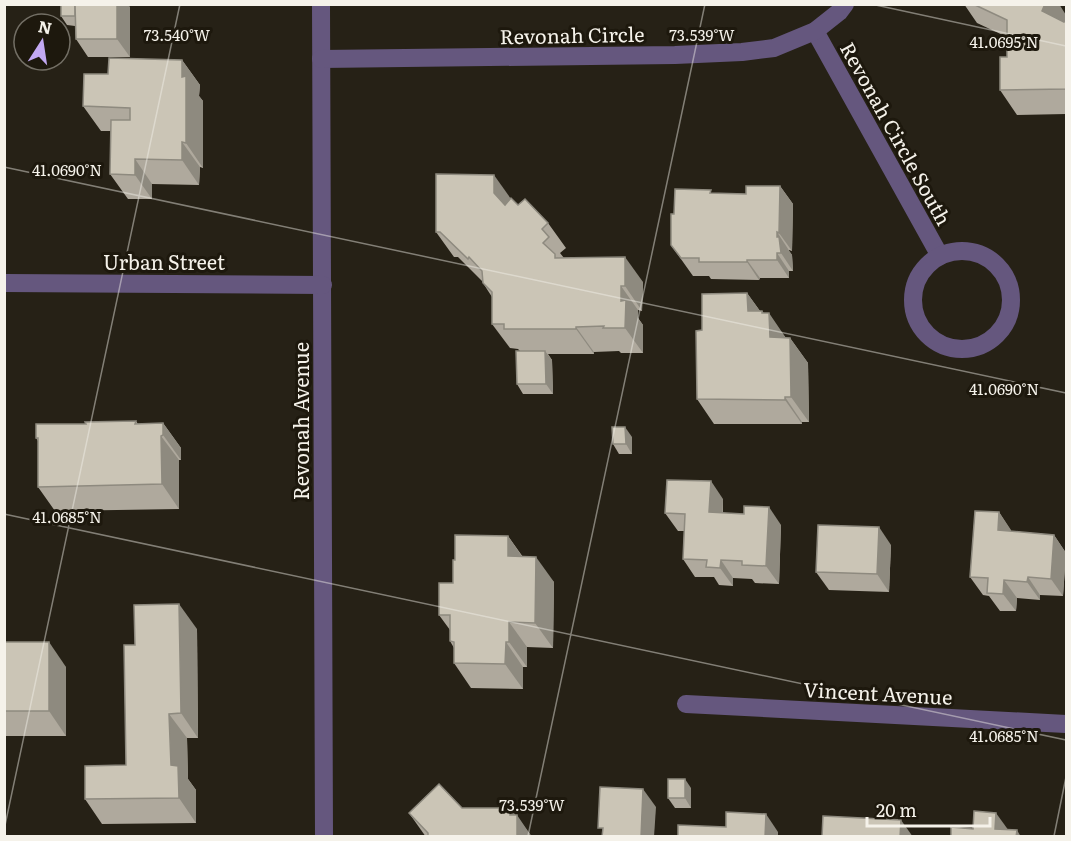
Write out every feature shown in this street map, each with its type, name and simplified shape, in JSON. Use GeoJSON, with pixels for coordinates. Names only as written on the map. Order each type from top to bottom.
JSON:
{"type":"FeatureCollection","features":[{"type":"Feature","properties":{"kind":"street","name":"Revonah Avenue"},"geometry":{"type":"LineString","coordinates":[[321,4],[324,837]]}},
{"type":"Feature","properties":{"kind":"street","name":"Revonah Circle"},"geometry":{"type":"LineString","coordinates":[[321,59],[675,55],[742,52],[774,48],[815,31],[839,12],[845,4]]}},
{"type":"Feature","properties":{"kind":"street","name":"Revonah Circle South"},"geometry":{"type":"LineString","coordinates":[[815,31],[940,256]]}},
{"type":"Feature","properties":{"kind":"street","name":"Revonah Circle South"},"geometry":{"type":"LineString","coordinates":[[958,251],[977,253],[994,263],[1006,278],[1011,297],[1009,316],[1000,332],[985,344],[966,350],[947,347],[930,338],[918,323],[913,304],[915,285],[924,268],[940,256],[958,251]]}},
{"type":"Feature","properties":{"kind":"street","name":"Urban Street"},"geometry":{"type":"LineString","coordinates":[[4,283],[323,285]]}},
{"type":"Feature","properties":{"kind":"street","name":"Vincent Avenue"},"geometry":{"type":"LineString","coordinates":[[686,704],[1066,724]]}},
{"type":"Feature","properties":{"kind":"building"},"geometry":{"type":"Polygon","coordinates":[[[61,4],[75,4],[75,16],[72,16],[72,12],[61,12],[61,4]]]}},
{"type":"Feature","properties":{"kind":"building"},"geometry":{"type":"Polygon","coordinates":[[[75,4],[117,4],[117,39],[76,39],[75,4]]]}},
{"type":"Feature","properties":{"kind":"building"},"geometry":{"type":"Polygon","coordinates":[[[973,4],[1045,4],[1042,11],[1064,22],[1066,20],[1066,89],[1000,90],[1000,57],[1007,57],[1007,20],[973,4]]]}},
{"type":"Feature","properties":{"kind":"building"},"geometry":{"type":"Polygon","coordinates":[[[109,58],[182,60],[182,77],[186,76],[186,143],[182,142],[182,160],[135,159],[135,175],[110,174],[111,120],[130,120],[130,108],[83,106],[84,74],[108,74],[109,58]]]}},
{"type":"Feature","properties":{"kind":"building"},"geometry":{"type":"Polygon","coordinates":[[[436,174],[494,175],[494,193],[505,205],[511,198],[518,205],[525,199],[548,223],[542,229],[549,237],[543,243],[555,254],[555,258],[625,257],[625,286],[621,286],[621,301],[626,300],[625,328],[603,328],[604,326],[576,327],[576,329],[504,329],[504,324],[492,324],[492,292],[483,283],[482,271],[440,232],[436,232],[436,174]]]}},
{"type":"Feature","properties":{"kind":"building"},"geometry":{"type":"Polygon","coordinates":[[[746,186],[780,186],[777,237],[779,237],[781,253],[777,253],[777,260],[699,262],[699,258],[681,258],[671,245],[671,214],[674,214],[675,189],[746,194],[746,186]]]}},
{"type":"Feature","properties":{"kind":"building"},"geometry":{"type":"Polygon","coordinates":[[[747,293],[748,311],[769,313],[770,337],[790,338],[791,397],[785,397],[785,400],[697,399],[696,331],[702,330],[702,294],[747,293]]]}},
{"type":"Feature","properties":{"kind":"building"},"geometry":{"type":"Polygon","coordinates":[[[516,351],[545,351],[546,384],[517,384],[516,351]]]}},
{"type":"Feature","properties":{"kind":"building"},"geometry":{"type":"Polygon","coordinates":[[[136,421],[135,424],[163,423],[162,484],[38,487],[36,424],[136,421]]]}},
{"type":"Feature","properties":{"kind":"building"},"geometry":{"type":"Polygon","coordinates":[[[612,427],[625,427],[626,444],[613,444],[612,427]]]}},
{"type":"Feature","properties":{"kind":"building"},"geometry":{"type":"Polygon","coordinates":[[[667,480],[711,481],[709,512],[744,514],[744,506],[769,507],[766,566],[742,565],[742,561],[721,560],[720,568],[706,567],[707,560],[683,559],[685,514],[665,513],[667,480]]]}},
{"type":"Feature","properties":{"kind":"building"},"geometry":{"type":"Polygon","coordinates":[[[975,511],[999,512],[998,530],[1054,535],[1051,579],[1028,577],[1027,582],[1004,580],[1003,594],[987,593],[988,578],[970,577],[975,511]]]}},
{"type":"Feature","properties":{"kind":"building"},"geometry":{"type":"Polygon","coordinates":[[[818,525],[879,527],[877,574],[816,572],[818,525]]]}},
{"type":"Feature","properties":{"kind":"building"},"geometry":{"type":"Polygon","coordinates":[[[455,535],[508,536],[508,556],[536,557],[535,623],[509,622],[509,642],[506,642],[505,664],[454,663],[454,642],[450,641],[450,615],[439,615],[439,583],[453,583],[455,535]]]}},
{"type":"Feature","properties":{"kind":"building"},"geometry":{"type":"Polygon","coordinates":[[[179,604],[181,713],[169,714],[171,765],[178,766],[179,798],[85,799],[85,766],[126,765],[124,645],[135,645],[134,605],[179,604]]]}},
{"type":"Feature","properties":{"kind":"building"},"geometry":{"type":"Polygon","coordinates":[[[4,642],[49,642],[49,711],[4,711],[4,642]]]}},
{"type":"Feature","properties":{"kind":"building"},"geometry":{"type":"Polygon","coordinates":[[[668,779],[685,779],[685,798],[668,798],[668,779]]]}},
{"type":"Feature","properties":{"kind":"building"},"geometry":{"type":"Polygon","coordinates":[[[439,784],[462,808],[510,808],[510,815],[517,815],[517,837],[428,837],[428,833],[409,813],[439,784]]]}},
{"type":"Feature","properties":{"kind":"building"},"geometry":{"type":"Polygon","coordinates":[[[600,787],[643,789],[641,837],[602,837],[603,828],[598,828],[600,787]]]}},
{"type":"Feature","properties":{"kind":"building"},"geometry":{"type":"Polygon","coordinates":[[[974,811],[996,813],[995,829],[1017,830],[1016,837],[951,837],[951,827],[973,829],[974,811]]]}},
{"type":"Feature","properties":{"kind":"building"},"geometry":{"type":"Polygon","coordinates":[[[726,812],[766,814],[765,837],[678,837],[678,825],[726,827],[726,812]]]}},
{"type":"Feature","properties":{"kind":"building"},"geometry":{"type":"Polygon","coordinates":[[[823,816],[901,820],[900,837],[822,837],[823,816]]]}}]}
